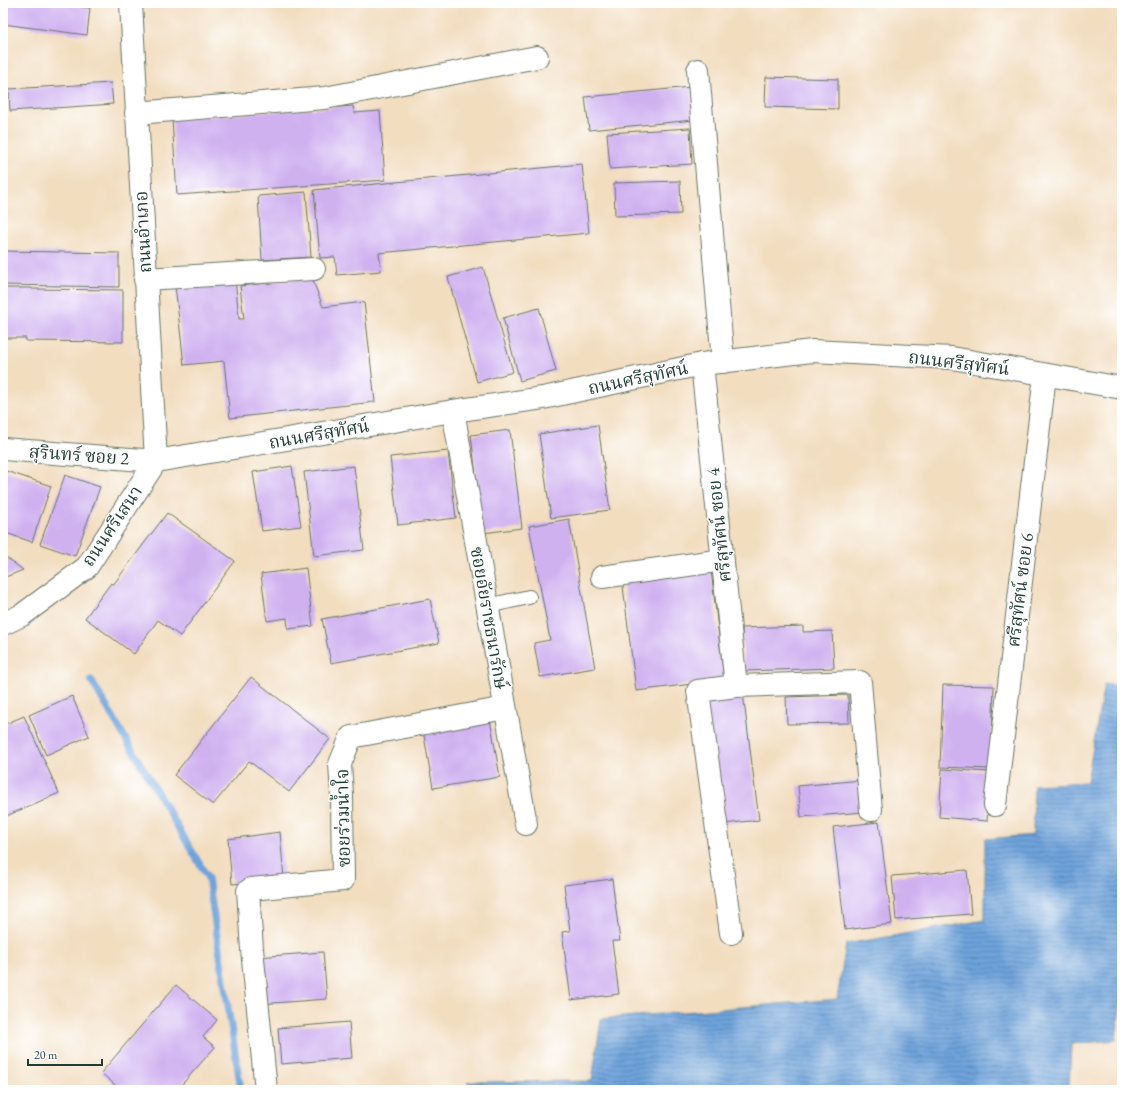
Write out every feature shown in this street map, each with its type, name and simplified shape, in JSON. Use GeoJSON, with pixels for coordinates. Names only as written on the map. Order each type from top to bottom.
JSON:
{"type":"FeatureCollection","features":[{"type":"Feature","properties":{"kind":"street","name":"ถนนอำเภอ"},"geometry":{"type":"LineString","coordinates":[[131,3],[156,461]]}},
{"type":"Feature","properties":{"kind":"street"},"geometry":{"type":"LineString","coordinates":[[136,113],[326,98],[537,57]]}},
{"type":"Feature","properties":{"kind":"street","name":"ศรีสุทัศน์ ซอย 4"},"geometry":{"type":"LineString","coordinates":[[698,70],[722,560],[736,686]]}},
{"type":"Feature","properties":{"kind":"street"},"geometry":{"type":"LineString","coordinates":[[145,279],[314,269]]}},
{"type":"Feature","properties":{"kind":"street","name":"ถนนศรีสุทัศน์"},"geometry":{"type":"LineString","coordinates":[[156,461],[453,411],[543,398],[712,363],[812,351],[952,358],[1122,388]]}},
{"type":"Feature","properties":{"kind":"street","name":"ศรีสุทัศน์ ซอย 6"},"geometry":{"type":"LineString","coordinates":[[995,805],[1046,375]]}},
{"type":"Feature","properties":{"kind":"street","name":"ซอยอัยราชธนารักษ์"},"geometry":{"type":"LineString","coordinates":[[453,411],[526,824]]}},
{"type":"Feature","properties":{"kind":"street","name":"สุรินทร์ ซอย 2"},"geometry":{"type":"LineString","coordinates":[[3,449],[156,461]]}},
{"type":"Feature","properties":{"kind":"street","name":"ถนนศรีเสนา"},"geometry":{"type":"LineString","coordinates":[[3,624],[22,615],[87,567],[156,461]]}},
{"type":"Feature","properties":{"kind":"street"},"geometry":{"type":"LineString","coordinates":[[602,577],[722,560]]}},
{"type":"Feature","properties":{"kind":"street"},"geometry":{"type":"LineString","coordinates":[[731,933],[698,691],[736,686],[860,682],[871,810]]}},
{"type":"Feature","properties":{"kind":"street","name":"ซอยร่วมน้ำใจ"},"geometry":{"type":"LineString","coordinates":[[266,1090],[252,949],[248,891],[251,889],[344,880],[340,764],[351,737],[505,708]]}},
{"type":"Feature","properties":{"kind":"lane"},"geometry":{"type":"LineString","coordinates":[[487,606],[529,597]]}},
{"type":"Feature","properties":{"kind":"water"},"geometry":{"type":"Polygon","coordinates":[[[1104,684],[1122,686],[1122,991],[1116,1040],[1071,1044],[1069,1090],[467,1090],[468,1082],[592,1081],[601,1019],[837,999],[846,944],[985,920],[985,839],[1033,835],[1034,785],[1087,782],[1104,684]]]}},
{"type":"Feature","properties":{"kind":"building"},"geometry":{"type":"Polygon","coordinates":[[[3,3],[52,3],[90,8],[87,35],[3,24],[3,3]]]}},
{"type":"Feature","properties":{"kind":"building"},"geometry":{"type":"Polygon","coordinates":[[[766,77],[838,79],[838,109],[765,107],[766,77]]]}},
{"type":"Feature","properties":{"kind":"building"},"geometry":{"type":"Polygon","coordinates":[[[111,83],[113,104],[10,111],[9,89],[111,83]]]}},
{"type":"Feature","properties":{"kind":"building"},"geometry":{"type":"Polygon","coordinates":[[[691,87],[694,120],[589,130],[585,97],[691,87]]]}},
{"type":"Feature","properties":{"kind":"building"},"geometry":{"type":"Polygon","coordinates":[[[353,106],[354,113],[380,111],[385,180],[177,195],[172,119],[353,106]]]}},
{"type":"Feature","properties":{"kind":"building"},"geometry":{"type":"Polygon","coordinates":[[[690,128],[692,164],[610,169],[607,133],[690,128]]]}},
{"type":"Feature","properties":{"kind":"building"},"geometry":{"type":"Polygon","coordinates":[[[582,164],[589,233],[379,253],[381,271],[337,275],[335,257],[320,258],[314,190],[582,164]]]}},
{"type":"Feature","properties":{"kind":"building"},"geometry":{"type":"Polygon","coordinates":[[[680,181],[681,214],[615,216],[614,183],[680,181]]]}},
{"type":"Feature","properties":{"kind":"building"},"geometry":{"type":"Polygon","coordinates":[[[306,192],[311,257],[262,260],[258,196],[306,192]]]}},
{"type":"Feature","properties":{"kind":"building"},"geometry":{"type":"Polygon","coordinates":[[[3,251],[119,253],[119,287],[3,285],[3,251]]]}},
{"type":"Feature","properties":{"kind":"building"},"geometry":{"type":"Polygon","coordinates":[[[483,267],[513,372],[477,382],[448,277],[483,267]]]}},
{"type":"Feature","properties":{"kind":"building"},"geometry":{"type":"Polygon","coordinates":[[[235,278],[239,319],[244,319],[240,286],[312,278],[323,307],[364,302],[375,402],[230,418],[224,361],[184,365],[175,285],[235,278]]]}},
{"type":"Feature","properties":{"kind":"building"},"geometry":{"type":"Polygon","coordinates":[[[3,288],[123,290],[123,342],[26,341],[26,338],[3,338],[3,288]]]}},
{"type":"Feature","properties":{"kind":"building"},"geometry":{"type":"Polygon","coordinates":[[[539,308],[556,371],[520,381],[503,318],[539,308]]]}},
{"type":"Feature","properties":{"kind":"building"},"geometry":{"type":"Polygon","coordinates":[[[598,425],[610,510],[551,518],[539,434],[598,425]]]}},
{"type":"Feature","properties":{"kind":"building"},"geometry":{"type":"Polygon","coordinates":[[[510,430],[522,528],[483,533],[471,435],[510,430]]]}},
{"type":"Feature","properties":{"kind":"building"},"geometry":{"type":"Polygon","coordinates":[[[448,451],[456,518],[398,525],[390,457],[448,451]]]}},
{"type":"Feature","properties":{"kind":"building"},"geometry":{"type":"Polygon","coordinates":[[[292,466],[301,526],[262,531],[253,472],[292,466]]]}},
{"type":"Feature","properties":{"kind":"building"},"geometry":{"type":"Polygon","coordinates":[[[354,466],[364,550],[314,556],[304,472],[354,466]]]}},
{"type":"Feature","properties":{"kind":"building"},"geometry":{"type":"Polygon","coordinates":[[[3,470],[51,486],[32,542],[3,532],[3,470]]]}},
{"type":"Feature","properties":{"kind":"building"},"geometry":{"type":"Polygon","coordinates":[[[65,475],[100,487],[75,556],[40,544],[65,475]]]}},
{"type":"Feature","properties":{"kind":"building"},"geometry":{"type":"Polygon","coordinates":[[[167,513],[235,561],[180,636],[158,620],[134,654],[85,618],[111,583],[113,585],[167,513]]]}},
{"type":"Feature","properties":{"kind":"building"},"geometry":{"type":"Polygon","coordinates":[[[569,519],[595,668],[540,677],[534,643],[550,640],[529,526],[569,519]]]}},
{"type":"Feature","properties":{"kind":"building"},"geometry":{"type":"Polygon","coordinates":[[[3,555],[23,570],[3,578],[3,555]]]}},
{"type":"Feature","properties":{"kind":"building"},"geometry":{"type":"Polygon","coordinates":[[[306,568],[313,626],[288,629],[287,618],[267,621],[261,574],[306,568]]]}},
{"type":"Feature","properties":{"kind":"building"},"geometry":{"type":"Polygon","coordinates":[[[711,570],[724,680],[636,691],[622,578],[711,570]]]}},
{"type":"Feature","properties":{"kind":"building"},"geometry":{"type":"Polygon","coordinates":[[[430,599],[439,643],[331,663],[322,619],[430,599]]]}},
{"type":"Feature","properties":{"kind":"building"},"geometry":{"type":"Polygon","coordinates":[[[803,626],[803,632],[832,631],[834,668],[744,671],[742,628],[803,626]]]}},
{"type":"Feature","properties":{"kind":"building"},"geometry":{"type":"Polygon","coordinates":[[[251,677],[330,739],[289,792],[249,761],[213,805],[174,775],[251,677]]]}},
{"type":"Feature","properties":{"kind":"building"},"geometry":{"type":"Polygon","coordinates":[[[943,685],[994,686],[991,769],[940,767],[943,685]]]}},
{"type":"Feature","properties":{"kind":"building"},"geometry":{"type":"Polygon","coordinates":[[[743,693],[759,820],[723,824],[706,698],[743,693]]]}},
{"type":"Feature","properties":{"kind":"building"},"geometry":{"type":"Polygon","coordinates":[[[848,695],[849,723],[787,724],[786,697],[848,695]]]}},
{"type":"Feature","properties":{"kind":"building"},"geometry":{"type":"Polygon","coordinates":[[[72,696],[89,736],[46,755],[29,715],[72,696]]]}},
{"type":"Feature","properties":{"kind":"building"},"geometry":{"type":"Polygon","coordinates":[[[24,716],[59,793],[4,817],[3,725],[24,716]]]}},
{"type":"Feature","properties":{"kind":"building"},"geometry":{"type":"Polygon","coordinates":[[[490,719],[500,777],[433,788],[423,730],[490,719]]]}},
{"type":"Feature","properties":{"kind":"building"},"geometry":{"type":"Polygon","coordinates":[[[942,769],[990,772],[987,821],[939,817],[942,769]]]}},
{"type":"Feature","properties":{"kind":"building"},"geometry":{"type":"Polygon","coordinates":[[[862,780],[865,812],[801,817],[798,786],[862,780]]]}},
{"type":"Feature","properties":{"kind":"building"},"geometry":{"type":"Polygon","coordinates":[[[879,822],[892,924],[845,930],[833,827],[879,822]]]}},
{"type":"Feature","properties":{"kind":"building"},"geometry":{"type":"Polygon","coordinates":[[[280,832],[284,879],[232,884],[228,839],[280,832]]]}},
{"type":"Feature","properties":{"kind":"building"},"geometry":{"type":"Polygon","coordinates":[[[967,870],[971,914],[896,920],[892,876],[967,870]]]}},
{"type":"Feature","properties":{"kind":"building"},"geometry":{"type":"Polygon","coordinates":[[[612,879],[620,941],[612,941],[619,994],[571,1000],[562,932],[570,931],[564,885],[612,879]]]}},
{"type":"Feature","properties":{"kind":"building"},"geometry":{"type":"Polygon","coordinates":[[[323,952],[327,999],[260,1004],[257,957],[323,952]]]}},
{"type":"Feature","properties":{"kind":"building"},"geometry":{"type":"Polygon","coordinates":[[[176,985],[217,1020],[203,1037],[215,1047],[177,1090],[121,1090],[101,1073],[176,985]]]}},
{"type":"Feature","properties":{"kind":"building"},"geometry":{"type":"Polygon","coordinates":[[[349,1022],[352,1058],[281,1064],[278,1028],[349,1022]]]}},
{"type":"Feature","properties":{"kind":"waterway"},"geometry":{"type":"LineString","coordinates":[[91,680],[208,878],[241,1090]]}}]}
